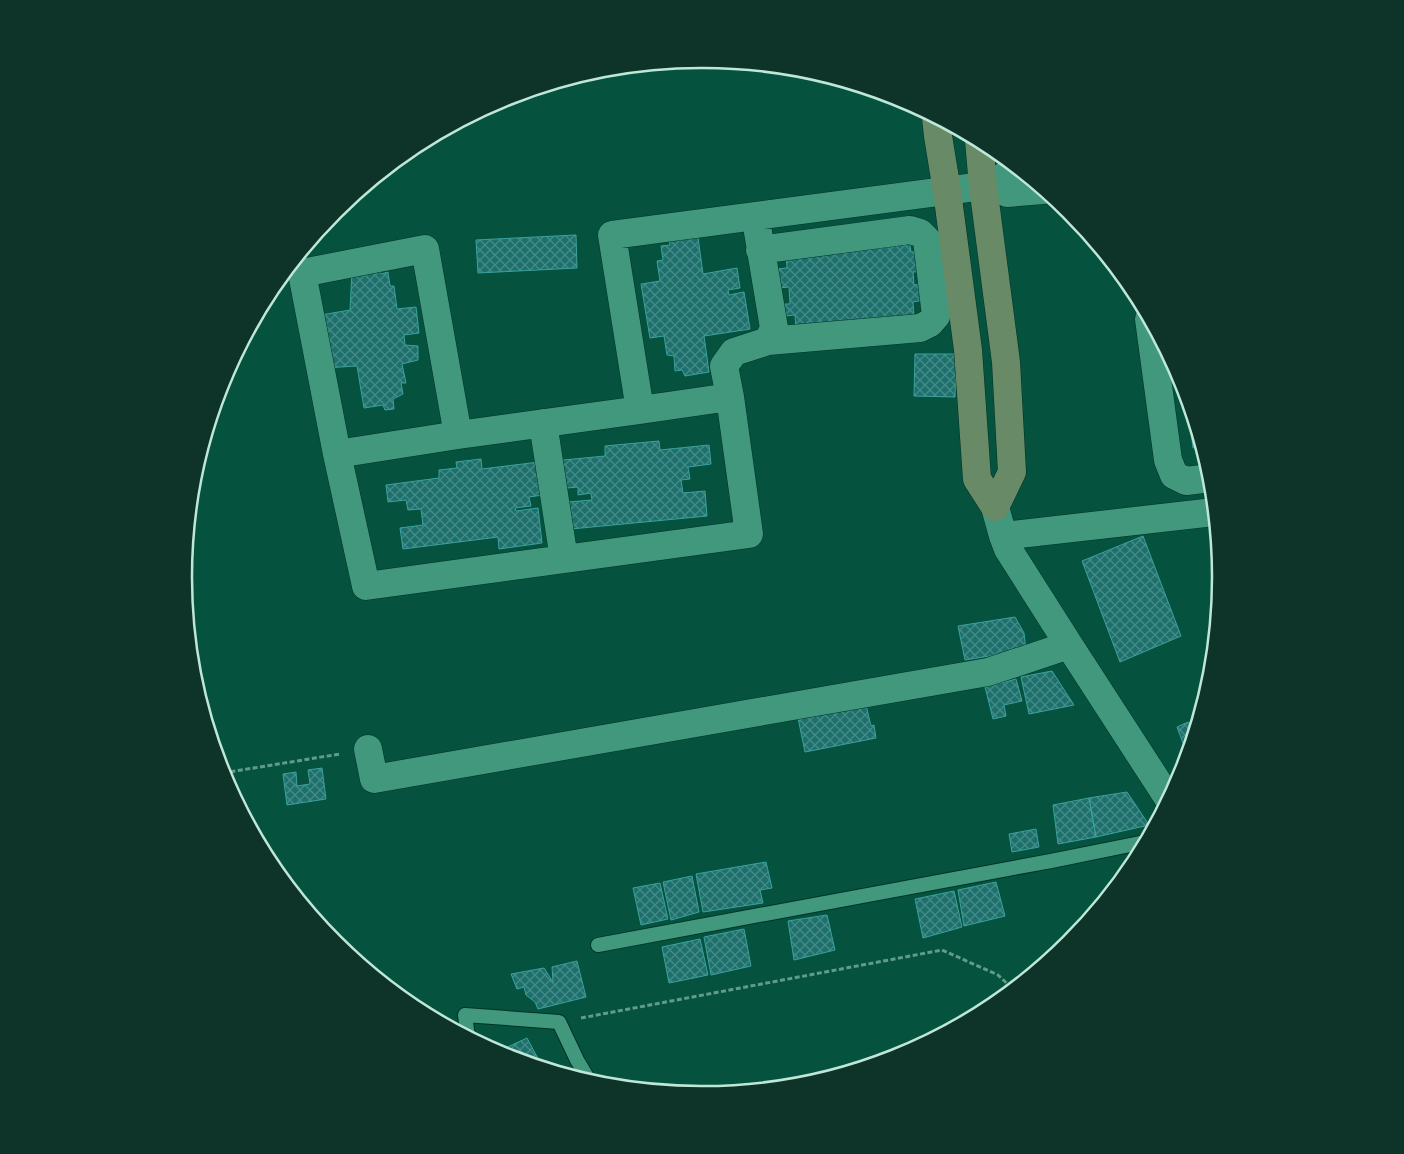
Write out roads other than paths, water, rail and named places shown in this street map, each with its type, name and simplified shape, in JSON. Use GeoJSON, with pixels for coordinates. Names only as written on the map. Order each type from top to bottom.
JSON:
{"type":"FeatureCollection","features":[{"type":"Feature","properties":{"kind":"street"},"geometry":{"type":"LineString","coordinates":[[937,125],[968,350],[977,479],[995,507],[1008,549],[1164,792]]}},
{"type":"Feature","properties":{"kind":"street"},"geometry":{"type":"LineString","coordinates":[[981,151],[988,186],[1006,362],[1012,472],[995,507]]}},
{"type":"Feature","properties":{"kind":"street"},"geometry":{"type":"LineString","coordinates":[[640,410],[612,234],[988,186],[1004,176],[1014,175]]}},
{"type":"Feature","properties":{"kind":"street"},"geometry":{"type":"LineString","coordinates":[[988,186],[1007,193],[1034,191]]}},
{"type":"Feature","properties":{"kind":"street"},"geometry":{"type":"LineString","coordinates":[[755,216],[774,328],[768,341]]}},
{"type":"Feature","properties":{"kind":"street"},"geometry":{"type":"LineString","coordinates":[[458,435],[425,250],[302,273],[337,454],[366,586],[749,534],[724,366],[734,352],[768,341],[920,328],[930,323],[936,316],[927,240],[920,233],[910,230],[760,250]]}},
{"type":"Feature","properties":{"kind":"street"},"geometry":{"type":"LineString","coordinates":[[1152,338],[1168,460],[1174,475],[1186,481],[1202,479]]}},
{"type":"Feature","properties":{"kind":"street"},"geometry":{"type":"LineString","coordinates":[[337,454],[730,397]]}},
{"type":"Feature","properties":{"kind":"street"},"geometry":{"type":"LineString","coordinates":[[543,423],[564,559]]}},
{"type":"Feature","properties":{"kind":"street"},"geometry":{"type":"LineString","coordinates":[[1003,536],[1207,513]]}},
{"type":"Feature","properties":{"kind":"street"},"geometry":{"type":"LineString","coordinates":[[368,749],[374,779],[988,672],[1069,645]]}},
{"type":"Feature","properties":{"kind":"lane"},"geometry":{"type":"LineString","coordinates":[[598,945],[1136,844]]}},
{"type":"Feature","properties":{"kind":"lane"},"geometry":{"type":"LineString","coordinates":[[467,1029],[465,1015],[559,1022],[584,1072]]}}]}
